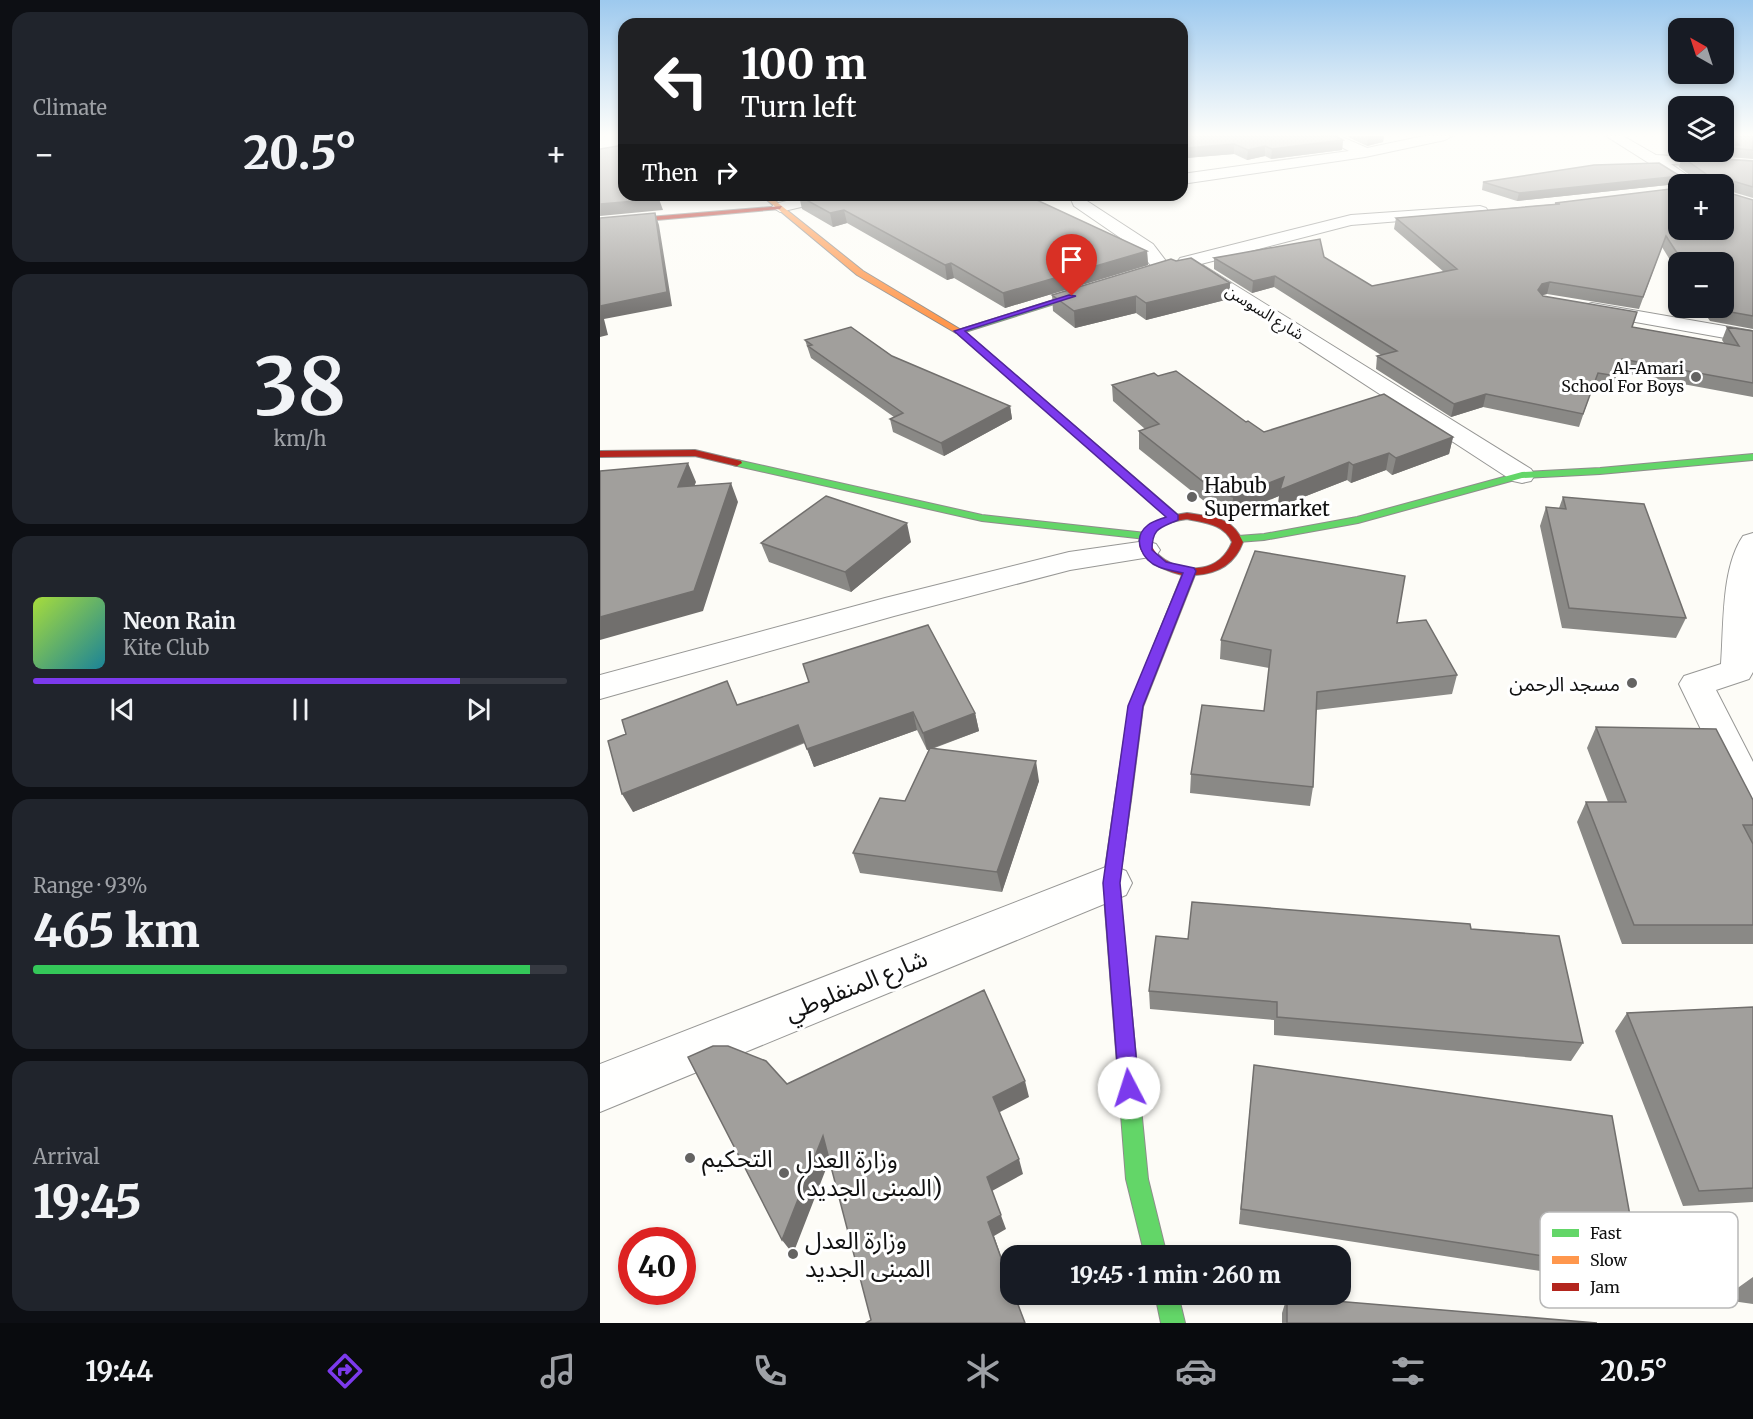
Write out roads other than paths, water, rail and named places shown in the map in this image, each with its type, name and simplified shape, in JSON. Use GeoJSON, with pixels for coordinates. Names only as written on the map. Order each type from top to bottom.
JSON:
{"type":"FeatureCollection","features":[{"type":"Feature","properties":{"kind":"street"},"geometry":{"type":"LineString","coordinates":[[772,201],[860,273],[958,331],[1174,517]]}},
{"type":"Feature","properties":{"kind":"street"},"geometry":{"type":"LineString","coordinates":[[600,223],[780,207],[806,201]]}},
{"type":"Feature","properties":{"kind":"street"},"geometry":{"type":"LineString","coordinates":[[1079,201],[1080,204],[1147,248],[1157,271],[1351,220],[1493,210]]}},
{"type":"Feature","properties":{"kind":"street","name":"شارع السوسن"},"geometry":{"type":"LineString","coordinates":[[1186,262],[1522,475]]}},
{"type":"Feature","properties":{"kind":"street"},"geometry":{"type":"LineString","coordinates":[[958,331],[1106,286]]}},
{"type":"Feature","properties":{"kind":"street"},"geometry":{"type":"LineString","coordinates":[[1570,306],[1753,337]]}},
{"type":"Feature","properties":{"kind":"street"},"geometry":{"type":"LineString","coordinates":[[600,454],[695,453],[982,518],[1146,543]]}},
{"type":"Feature","properties":{"kind":"street"},"geometry":{"type":"LineString","coordinates":[[1238,539],[1264,537],[1358,520],[1522,475],[1600,471],[1753,457]]}},
{"type":"Feature","properties":{"kind":"street"},"geometry":{"type":"LineString","coordinates":[[1202,516],[1215,519],[1234,531],[1238,539],[1238,549],[1232,558],[1221,565],[1190,571],[1162,564],[1152,558],[1146,543],[1152,528],[1174,517],[1202,516]]}},
{"type":"Feature","properties":{"kind":"street"},"geometry":{"type":"LineString","coordinates":[[1753,542],[1743,573],[1737,671],[1696,684],[1753,799]]}},
{"type":"Feature","properties":{"kind":"street"},"geometry":{"type":"LineString","coordinates":[[600,687],[885,608],[1146,543]]}},
{"type":"Feature","properties":{"kind":"street"},"geometry":{"type":"LineString","coordinates":[[1153,1245],[1137,1179],[1111,883],[1136,706],[1190,571]]}},
{"type":"Feature","properties":{"kind":"street","name":"شارع المنفلوطي"},"geometry":{"type":"LineString","coordinates":[[600,1088],[1111,883]]}},
{"type":"Feature","properties":{"kind":"street"},"geometry":{"type":"LineString","coordinates":[[1169,1305],[1173,1323]]}},
{"type":"Feature","properties":{"kind":"place","name":"Al-Amari School For Boys"},"geometry":{"type":"Point","coordinates":[1696,377]}},
{"type":"Feature","properties":{"kind":"place","name":"Habub Supermarket"},"geometry":{"type":"Point","coordinates":[1192,497]}},
{"type":"Feature","properties":{"kind":"place","name":"مسجد الرحمن"},"geometry":{"type":"Point","coordinates":[1632,683]}},
{"type":"Feature","properties":{"kind":"place","name":"التحكيم"},"geometry":{"type":"Point","coordinates":[690,1158]}},
{"type":"Feature","properties":{"kind":"place","name":"وزارة العدل (المبنى الجديد)"},"geometry":{"type":"Point","coordinates":[784,1173]}},
{"type":"Feature","properties":{"kind":"place","name":"وزارة العدل المبنى الجديد"},"geometry":{"type":"Point","coordinates":[793,1254]}}]}
